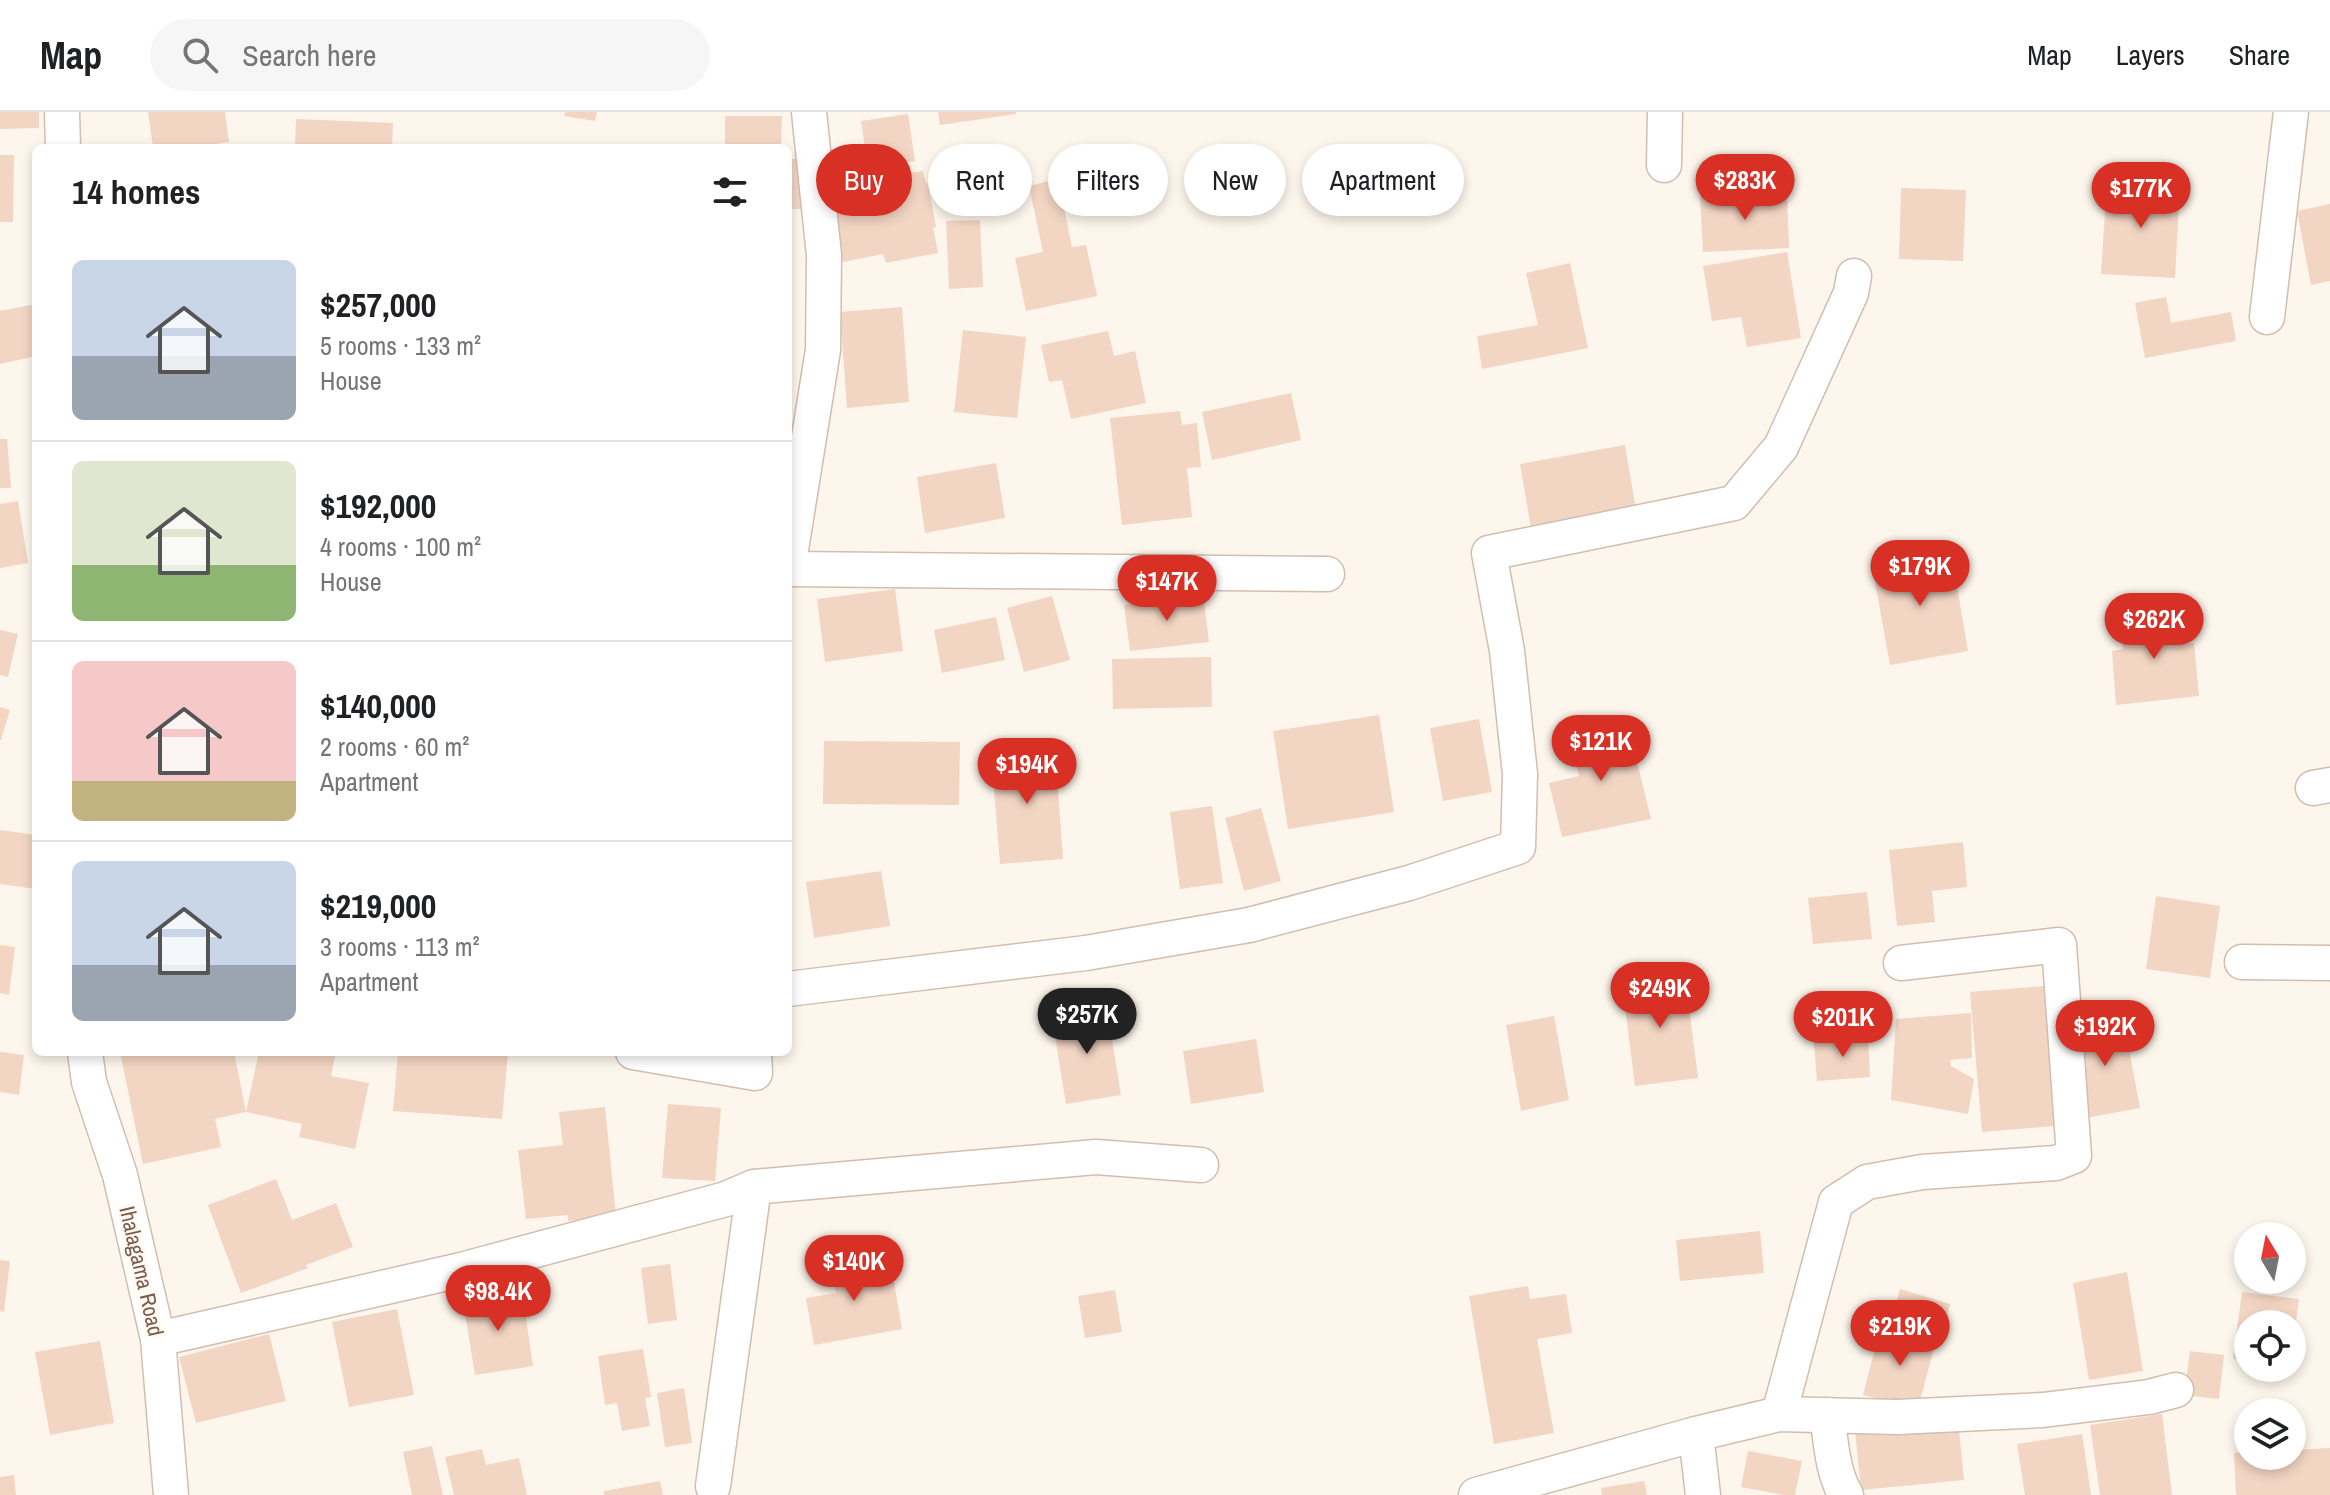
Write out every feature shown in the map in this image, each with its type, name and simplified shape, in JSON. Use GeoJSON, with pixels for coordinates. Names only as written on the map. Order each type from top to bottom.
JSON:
{"type":"FeatureCollection","features":[{"type":"Feature","properties":{"kind":"street"},"geometry":{"type":"LineString","coordinates":[[62,112],[63,144]]}},
{"type":"Feature","properties":{"kind":"street"},"geometry":{"type":"LineString","coordinates":[[792,544],[823,350],[824,255],[809,112]]}},
{"type":"Feature","properties":{"kind":"street"},"geometry":{"type":"LineString","coordinates":[[1664,165],[1665,112]]}},
{"type":"Feature","properties":{"kind":"street"},"geometry":{"type":"LineString","coordinates":[[2267,317],[2291,112]]}},
{"type":"Feature","properties":{"kind":"street"},"geometry":{"type":"LineString","coordinates":[[792,989],[1086,953],[1249,925],[1409,883],[1518,847],[1520,774],[1517,743],[1507,651],[1489,553],[1734,503],[1781,447],[1851,293],[1854,276]]}},
{"type":"Feature","properties":{"kind":"street"},"geometry":{"type":"LineString","coordinates":[[792,569],[1327,574]]}},
{"type":"Feature","properties":{"kind":"street"},"geometry":{"type":"LineString","coordinates":[[1779,1414],[1836,1202],[1867,1182],[1922,1172],[2056,1163],[2074,1156],[2059,945],[1901,963]]}},
{"type":"Feature","properties":{"kind":"street"},"geometry":{"type":"LineString","coordinates":[[2242,962],[2330,963]]}},
{"type":"Feature","properties":{"kind":"street","name":"Ihalagama Road"},"geometry":{"type":"LineString","coordinates":[[86,1056],[89,1082],[120,1175],[158,1339],[171,1495]]}},
{"type":"Feature","properties":{"kind":"street"},"geometry":{"type":"LineString","coordinates":[[656,1056],[755,1073],[754,1056]]}},
{"type":"Feature","properties":{"kind":"street"},"geometry":{"type":"LineString","coordinates":[[158,1339],[461,1270],[726,1199],[754,1187],[1096,1157],[1201,1165]]}},
{"type":"Feature","properties":{"kind":"street"},"geometry":{"type":"LineString","coordinates":[[713,1486],[754,1187]]}},
{"type":"Feature","properties":{"kind":"street"},"geometry":{"type":"LineString","coordinates":[[1476,1495],[1779,1414],[1897,1417],[2043,1410],[2149,1397],[2176,1390]]}},
{"type":"Feature","properties":{"kind":"street"},"geometry":{"type":"LineString","coordinates":[[1827,1415],[1835,1465],[1846,1495]]}},
{"type":"Feature","properties":{"kind":"street"},"geometry":{"type":"LineString","coordinates":[[1696,1434],[1703,1495]]}},
{"type":"Feature","properties":{"kind":"building"},"geometry":{"type":"Polygon","coordinates":[[[0,112],[39,112],[39,128],[0,129],[0,112]]]}},
{"type":"Feature","properties":{"kind":"building"},"geometry":{"type":"Polygon","coordinates":[[[148,112],[225,112],[229,142],[152,144],[148,112]]]}},
{"type":"Feature","properties":{"kind":"building"},"geometry":{"type":"Polygon","coordinates":[[[565,112],[597,112],[595,121],[564,116],[565,112]]]}},
{"type":"Feature","properties":{"kind":"building"},"geometry":{"type":"Polygon","coordinates":[[[938,112],[1016,112],[1016,114],[940,125],[938,112]]]}},
{"type":"Feature","properties":{"kind":"building"},"geometry":{"type":"Polygon","coordinates":[[[908,114],[915,161],[912,161],[912,144],[864,144],[861,121],[908,114]]]}},
{"type":"Feature","properties":{"kind":"building"},"geometry":{"type":"Polygon","coordinates":[[[725,116],[782,116],[781,144],[725,144],[725,116]]]}},
{"type":"Feature","properties":{"kind":"building"},"geometry":{"type":"Polygon","coordinates":[[[296,119],[393,123],[392,144],[295,144],[296,119]]]}},
{"type":"Feature","properties":{"kind":"building"},"geometry":{"type":"Polygon","coordinates":[[[0,155],[14,155],[13,222],[0,222],[0,155]]]}},
{"type":"Feature","properties":{"kind":"building"},"geometry":{"type":"Polygon","coordinates":[[[792,159],[803,159],[803,209],[792,209],[792,159]]]}},
{"type":"Feature","properties":{"kind":"building"},"geometry":{"type":"Polygon","coordinates":[[[923,171],[928,183],[928,216],[934,216],[938,253],[886,263],[883,254],[843,262],[835,216],[912,216],[912,173],[923,171]]]}},
{"type":"Feature","properties":{"kind":"building"},"geometry":{"type":"Polygon","coordinates":[[[1048,181],[1048,216],[1066,216],[1072,247],[1086,245],[1097,296],[1026,311],[1015,258],[1043,252],[1032,200],[1032,185],[1048,181]]]}},
{"type":"Feature","properties":{"kind":"building"},"geometry":{"type":"Polygon","coordinates":[[[2107,181],[2180,186],[2175,278],[2101,274],[2107,181]]]}},
{"type":"Feature","properties":{"kind":"building"},"geometry":{"type":"Polygon","coordinates":[[[1901,188],[1966,190],[1963,261],[1899,259],[1901,188]]]}},
{"type":"Feature","properties":{"kind":"building"},"geometry":{"type":"Polygon","coordinates":[[[1787,192],[1789,248],[1703,252],[1700,196],[1787,192]]]}},
{"type":"Feature","properties":{"kind":"building"},"geometry":{"type":"Polygon","coordinates":[[[2330,204],[2330,281],[2311,285],[2297,211],[2330,204]]]}},
{"type":"Feature","properties":{"kind":"building"},"geometry":{"type":"Polygon","coordinates":[[[980,220],[983,287],[949,289],[946,221],[980,220]]]}},
{"type":"Feature","properties":{"kind":"building"},"geometry":{"type":"Polygon","coordinates":[[[1787,252],[1801,338],[1747,347],[1741,317],[1712,321],[1703,266],[1787,252]]]}},
{"type":"Feature","properties":{"kind":"building"},"geometry":{"type":"Polygon","coordinates":[[[1570,263],[1588,348],[1482,369],[1477,336],[1538,325],[1526,273],[1570,263]]]}},
{"type":"Feature","properties":{"kind":"building"},"geometry":{"type":"Polygon","coordinates":[[[2166,297],[2171,323],[2231,312],[2236,341],[2145,358],[2135,303],[2166,297]]]}},
{"type":"Feature","properties":{"kind":"building"},"geometry":{"type":"Polygon","coordinates":[[[32,305],[32,357],[0,364],[0,311],[32,305]]]}},
{"type":"Feature","properties":{"kind":"building"},"geometry":{"type":"Polygon","coordinates":[[[902,307],[909,402],[847,408],[840,312],[902,307]]]}},
{"type":"Feature","properties":{"kind":"building"},"geometry":{"type":"Polygon","coordinates":[[[963,330],[1026,337],[1017,418],[954,412],[963,330]]]}},
{"type":"Feature","properties":{"kind":"building"},"geometry":{"type":"Polygon","coordinates":[[[1108,331],[1114,356],[1135,351],[1146,403],[1071,419],[1062,380],[1049,382],[1041,345],[1108,331]]]}},
{"type":"Feature","properties":{"kind":"building"},"geometry":{"type":"Polygon","coordinates":[[[1291,393],[1301,440],[1212,460],[1202,412],[1291,393]]]}},
{"type":"Feature","properties":{"kind":"building"},"geometry":{"type":"Polygon","coordinates":[[[1180,411],[1182,425],[1197,423],[1201,467],[1187,468],[1192,517],[1122,525],[1110,418],[1180,411]]]}},
{"type":"Feature","properties":{"kind":"building"},"geometry":{"type":"Polygon","coordinates":[[[0,439],[7,439],[11,488],[0,488],[0,439]]]}},
{"type":"Feature","properties":{"kind":"building"},"geometry":{"type":"Polygon","coordinates":[[[1625,445],[1636,510],[1531,528],[1520,464],[1625,445]]]}},
{"type":"Feature","properties":{"kind":"building"},"geometry":{"type":"Polygon","coordinates":[[[996,463],[1005,518],[925,533],[917,477],[996,463]]]}},
{"type":"Feature","properties":{"kind":"building"},"geometry":{"type":"Polygon","coordinates":[[[18,501],[28,563],[0,568],[0,504],[18,501]]]}},
{"type":"Feature","properties":{"kind":"building"},"geometry":{"type":"Polygon","coordinates":[[[1951,551],[1968,651],[1890,665],[1872,565],[1951,551]]]}},
{"type":"Feature","properties":{"kind":"building"},"geometry":{"type":"Polygon","coordinates":[[[895,589],[903,651],[825,662],[817,599],[895,589]]]}},
{"type":"Feature","properties":{"kind":"building"},"geometry":{"type":"Polygon","coordinates":[[[1203,594],[1209,642],[1130,651],[1124,605],[1203,594]]]}},
{"type":"Feature","properties":{"kind":"building"},"geometry":{"type":"Polygon","coordinates":[[[1052,596],[1070,660],[1024,672],[1007,608],[1052,596]]]}},
{"type":"Feature","properties":{"kind":"building"},"geometry":{"type":"Polygon","coordinates":[[[2180,612],[2184,644],[2194,643],[2199,696],[2116,705],[2112,651],[2123,649],[2120,619],[2180,612]]]}},
{"type":"Feature","properties":{"kind":"building"},"geometry":{"type":"Polygon","coordinates":[[[996,617],[1005,660],[942,673],[934,630],[996,617]]]}},
{"type":"Feature","properties":{"kind":"building"},"geometry":{"type":"Polygon","coordinates":[[[0,630],[18,634],[8,677],[0,675],[0,630]]]}},
{"type":"Feature","properties":{"kind":"building"},"geometry":{"type":"Polygon","coordinates":[[[1211,657],[1212,707],[1113,709],[1112,659],[1211,657]]]}},
{"type":"Feature","properties":{"kind":"building"},"geometry":{"type":"Polygon","coordinates":[[[0,707],[10,710],[1,740],[0,740],[0,707]]]}},
{"type":"Feature","properties":{"kind":"building"},"geometry":{"type":"Polygon","coordinates":[[[1379,715],[1394,812],[1288,829],[1273,731],[1379,715]]]}},
{"type":"Feature","properties":{"kind":"building"},"geometry":{"type":"Polygon","coordinates":[[[1479,719],[1492,792],[1443,801],[1430,728],[1479,719]]]}},
{"type":"Feature","properties":{"kind":"building"},"geometry":{"type":"Polygon","coordinates":[[[1627,720],[1651,819],[1562,837],[1549,783],[1579,776],[1569,735],[1627,720]]]}},
{"type":"Feature","properties":{"kind":"building"},"geometry":{"type":"Polygon","coordinates":[[[824,741],[960,742],[959,805],[823,804],[824,741]]]}},
{"type":"Feature","properties":{"kind":"building"},"geometry":{"type":"Polygon","coordinates":[[[1055,748],[1063,859],[1000,864],[991,753],[1055,748]]]}},
{"type":"Feature","properties":{"kind":"building"},"geometry":{"type":"Polygon","coordinates":[[[1212,806],[1223,883],[1180,889],[1170,812],[1212,806]]]}},
{"type":"Feature","properties":{"kind":"building"},"geometry":{"type":"Polygon","coordinates":[[[1261,808],[1281,881],[1244,891],[1225,818],[1261,808]]]}},
{"type":"Feature","properties":{"kind":"building"},"geometry":{"type":"Polygon","coordinates":[[[0,830],[32,834],[32,888],[0,884],[0,830]]]}},
{"type":"Feature","properties":{"kind":"building"},"geometry":{"type":"Polygon","coordinates":[[[1963,842],[1967,887],[1932,891],[1935,922],[1897,926],[1889,850],[1963,842]]]}},
{"type":"Feature","properties":{"kind":"building"},"geometry":{"type":"Polygon","coordinates":[[[881,871],[890,926],[814,938],[806,882],[881,871]]]}},
{"type":"Feature","properties":{"kind":"building"},"geometry":{"type":"Polygon","coordinates":[[[1867,892],[1872,939],[1813,944],[1808,898],[1867,892]]]}},
{"type":"Feature","properties":{"kind":"building"},"geometry":{"type":"Polygon","coordinates":[[[2156,896],[2220,906],[2210,978],[2146,969],[2156,896]]]}},
{"type":"Feature","properties":{"kind":"building"},"geometry":{"type":"Polygon","coordinates":[[[0,945],[15,947],[9,995],[0,993],[0,945]]]}},
{"type":"Feature","properties":{"kind":"building"},"geometry":{"type":"Polygon","coordinates":[[[1685,975],[1698,1078],[1635,1086],[1622,983],[1685,975]]]}},
{"type":"Feature","properties":{"kind":"building"},"geometry":{"type":"Polygon","coordinates":[[[2055,985],[2066,1125],[1982,1132],[1970,992],[2055,985]]]}},
{"type":"Feature","properties":{"kind":"building"},"geometry":{"type":"Polygon","coordinates":[[[1107,1008],[1121,1095],[1066,1104],[1052,1018],[1107,1008]]]}},
{"type":"Feature","properties":{"kind":"building"},"geometry":{"type":"Polygon","coordinates":[[[1971,1013],[1972,1058],[1950,1060],[1951,1066],[1974,1079],[1968,1114],[1891,1100],[1896,1019],[1971,1013]]]}},
{"type":"Feature","properties":{"kind":"building"},"geometry":{"type":"Polygon","coordinates":[[[1554,1016],[1569,1100],[1521,1111],[1506,1025],[1554,1016]]]}},
{"type":"Feature","properties":{"kind":"building"},"geometry":{"type":"Polygon","coordinates":[[[2123,1018],[2140,1108],[2086,1118],[2070,1028],[2123,1018]]]}},
{"type":"Feature","properties":{"kind":"building"},"geometry":{"type":"Polygon","coordinates":[[[1868,1036],[1870,1077],[1817,1081],[1814,1043],[1868,1036]]]}},
{"type":"Feature","properties":{"kind":"building"},"geometry":{"type":"Polygon","coordinates":[[[1256,1039],[1264,1092],[1191,1104],[1183,1051],[1256,1039]]]}},
{"type":"Feature","properties":{"kind":"building"},"geometry":{"type":"Polygon","coordinates":[[[0,1052],[24,1055],[19,1095],[0,1092],[0,1052]]]}},
{"type":"Feature","properties":{"kind":"building"},"geometry":{"type":"Polygon","coordinates":[[[121,1056],[235,1056],[246,1112],[215,1119],[221,1147],[143,1164],[121,1056]]]}},
{"type":"Feature","properties":{"kind":"building"},"geometry":{"type":"Polygon","coordinates":[[[258,1056],[335,1056],[331,1076],[369,1083],[355,1149],[299,1137],[302,1124],[246,1112],[258,1056]]]}},
{"type":"Feature","properties":{"kind":"building"},"geometry":{"type":"Polygon","coordinates":[[[398,1056],[508,1056],[502,1119],[393,1111],[398,1056]]]}},
{"type":"Feature","properties":{"kind":"building"},"geometry":{"type":"Polygon","coordinates":[[[668,1104],[721,1108],[715,1181],[662,1178],[668,1104]]]}},
{"type":"Feature","properties":{"kind":"building"},"geometry":{"type":"Polygon","coordinates":[[[605,1107],[616,1216],[568,1221],[568,1215],[526,1219],[518,1150],[563,1145],[559,1112],[605,1107]]]}},
{"type":"Feature","properties":{"kind":"building"},"geometry":{"type":"Polygon","coordinates":[[[276,1179],[292,1220],[336,1203],[353,1247],[241,1293],[208,1205],[276,1179]]]}},
{"type":"Feature","properties":{"kind":"building"},"geometry":{"type":"Polygon","coordinates":[[[1760,1231],[1764,1273],[1680,1281],[1676,1240],[1760,1231]]]}},
{"type":"Feature","properties":{"kind":"building"},"geometry":{"type":"Polygon","coordinates":[[[869,1250],[875,1286],[894,1282],[902,1329],[814,1345],[806,1298],[836,1293],[829,1257],[869,1250]]]}},
{"type":"Feature","properties":{"kind":"building"},"geometry":{"type":"Polygon","coordinates":[[[0,1260],[10,1261],[4,1312],[0,1311],[0,1260]]]}},
{"type":"Feature","properties":{"kind":"building"},"geometry":{"type":"Polygon","coordinates":[[[670,1264],[677,1320],[648,1324],[641,1268],[670,1264]]]}},
{"type":"Feature","properties":{"kind":"building"},"geometry":{"type":"Polygon","coordinates":[[[2127,1272],[2143,1371],[2089,1380],[2073,1283],[2127,1272]]]}},
{"type":"Feature","properties":{"kind":"building"},"geometry":{"type":"Polygon","coordinates":[[[1528,1286],[1530,1299],[1566,1294],[1572,1333],[1537,1339],[1554,1433],[1494,1444],[1469,1296],[1528,1286]]]}},
{"type":"Feature","properties":{"kind":"building"},"geometry":{"type":"Polygon","coordinates":[[[1900,1289],[1950,1304],[1943,1330],[1892,1316],[1900,1289]]]}},
{"type":"Feature","properties":{"kind":"building"},"geometry":{"type":"Polygon","coordinates":[[[1115,1290],[1122,1332],[1085,1338],[1078,1296],[1115,1290]]]}},
{"type":"Feature","properties":{"kind":"building"},"geometry":{"type":"Polygon","coordinates":[[[522,1291],[533,1366],[475,1375],[463,1301],[522,1291]]]}},
{"type":"Feature","properties":{"kind":"building"},"geometry":{"type":"Polygon","coordinates":[[[2242,1294],[2299,1299],[2298,1310],[2240,1310],[2242,1294]]]}},
{"type":"Feature","properties":{"kind":"building"},"geometry":{"type":"Polygon","coordinates":[[[397,1309],[414,1395],[349,1407],[332,1322],[397,1309]]]}},
{"type":"Feature","properties":{"kind":"building"},"geometry":{"type":"Polygon","coordinates":[[[1881,1326],[1936,1340],[1918,1409],[1863,1395],[1881,1326]]]}},
{"type":"Feature","properties":{"kind":"building"},"geometry":{"type":"Polygon","coordinates":[[[269,1334],[286,1401],[196,1423],[179,1357],[269,1334]]]}},
{"type":"Feature","properties":{"kind":"building"},"geometry":{"type":"Polygon","coordinates":[[[100,1341],[114,1423],[50,1435],[35,1352],[100,1341]]]}},
{"type":"Feature","properties":{"kind":"building"},"geometry":{"type":"Polygon","coordinates":[[[643,1349],[651,1397],[645,1398],[650,1426],[622,1431],[617,1403],[605,1405],[598,1356],[643,1349]]]}},
{"type":"Feature","properties":{"kind":"building"},"geometry":{"type":"Polygon","coordinates":[[[2190,1351],[2224,1355],[2219,1399],[2184,1395],[2190,1351]]]}},
{"type":"Feature","properties":{"kind":"building"},"geometry":{"type":"Polygon","coordinates":[[[684,1388],[692,1443],[665,1447],[657,1393],[684,1388]]]}},
{"type":"Feature","properties":{"kind":"building"},"geometry":{"type":"Polygon","coordinates":[[[2162,1414],[2172,1495],[2100,1495],[2090,1425],[2162,1414]]]}},
{"type":"Feature","properties":{"kind":"building"},"geometry":{"type":"Polygon","coordinates":[[[1958,1420],[1964,1480],[1861,1490],[1855,1430],[1958,1420]]]}},
{"type":"Feature","properties":{"kind":"building"},"geometry":{"type":"Polygon","coordinates":[[[2082,1434],[2091,1495],[2025,1495],[2017,1444],[2082,1434]]]}},
{"type":"Feature","properties":{"kind":"building"},"geometry":{"type":"Polygon","coordinates":[[[432,1446],[443,1495],[412,1495],[403,1452],[432,1446]]]}},
{"type":"Feature","properties":{"kind":"building"},"geometry":{"type":"Polygon","coordinates":[[[2330,1448],[2330,1495],[2236,1495],[2235,1470],[2306,1470],[2306,1449],[2330,1448]]]}},
{"type":"Feature","properties":{"kind":"building"},"geometry":{"type":"Polygon","coordinates":[[[482,1449],[486,1465],[519,1458],[527,1495],[454,1495],[445,1457],[482,1449]]]}},
{"type":"Feature","properties":{"kind":"building"},"geometry":{"type":"Polygon","coordinates":[[[1748,1451],[1802,1461],[1795,1495],[1741,1487],[1748,1451]]]}},
{"type":"Feature","properties":{"kind":"building"},"geometry":{"type":"Polygon","coordinates":[[[14,1475],[16,1495],[0,1495],[0,1477],[14,1475]]]}},
{"type":"Feature","properties":{"kind":"building"},"geometry":{"type":"Polygon","coordinates":[[[660,1481],[663,1495],[604,1495],[604,1491],[660,1481]]]}},
{"type":"Feature","properties":{"kind":"building"},"geometry":{"type":"Polygon","coordinates":[[[1644,1481],[1647,1495],[1602,1495],[1601,1488],[1644,1481]]]}}]}
